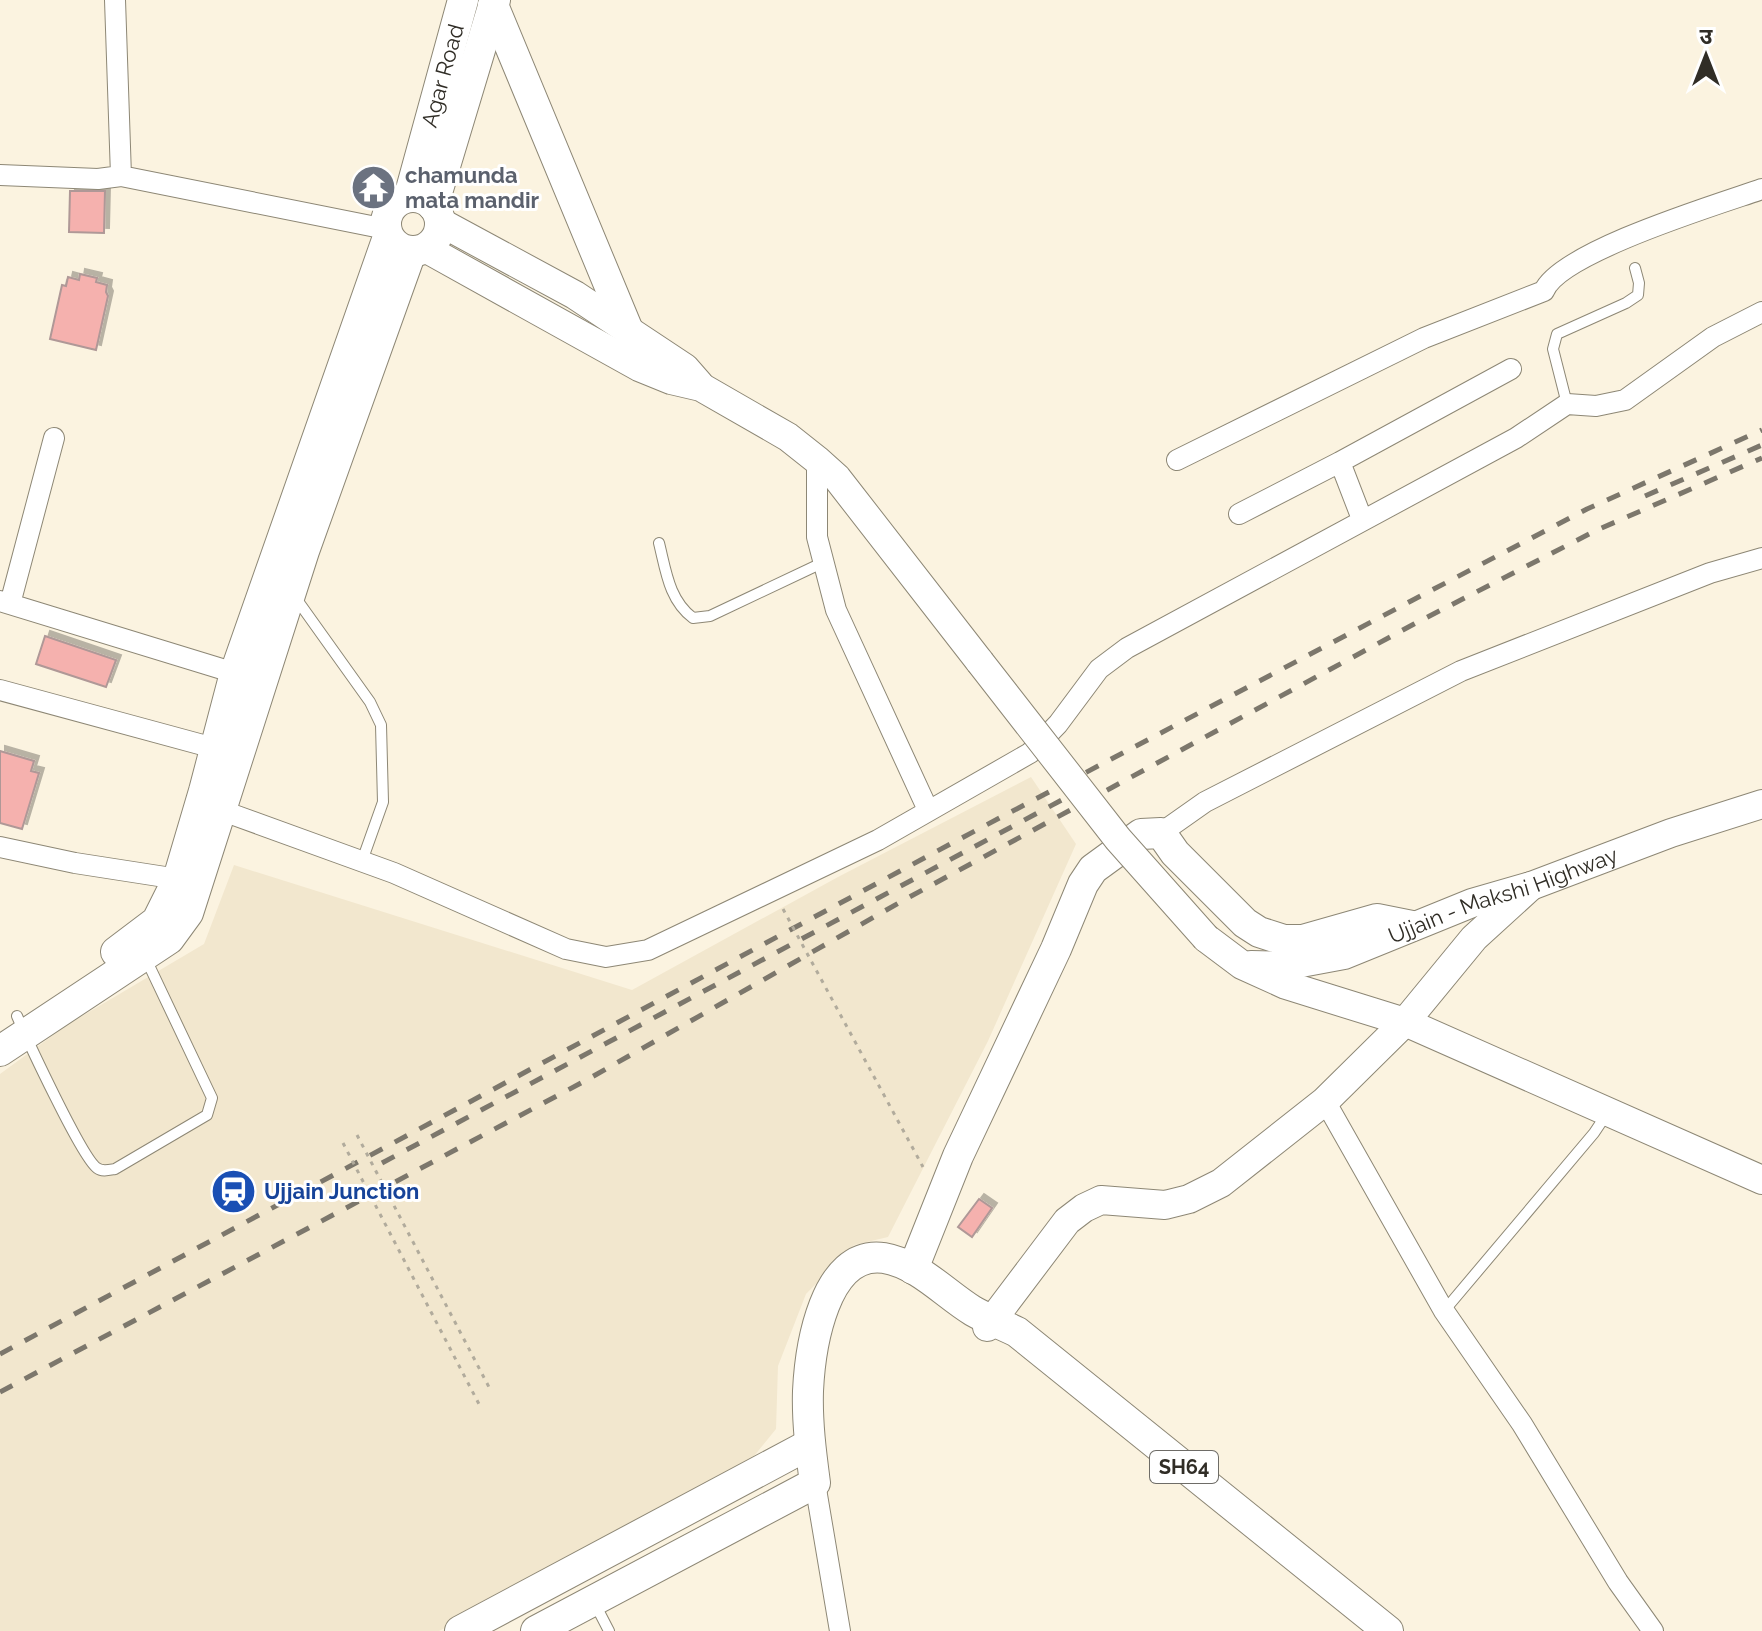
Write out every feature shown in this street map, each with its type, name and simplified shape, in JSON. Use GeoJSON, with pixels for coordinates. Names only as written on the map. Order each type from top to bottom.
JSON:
{"type":"FeatureCollection","features":[{"type":"Feature","properties":{"kind":"main road","name":"Agar Road"},"geometry":{"type":"LineString","coordinates":[[427,208],[393,205],[386,220],[403,241],[435,240],[427,208],[463,0]]}},
{"type":"Feature","properties":{"kind":"main road"},"geometry":{"type":"LineString","coordinates":[[494,3],[427,208],[627,328],[685,368],[701,387]]}},
{"type":"Feature","properties":{"kind":"main road"},"geometry":{"type":"LineString","coordinates":[[494,3],[627,328]]}},
{"type":"Feature","properties":{"kind":"main road"},"geometry":{"type":"LineString","coordinates":[[403,241],[639,367],[671,380],[701,387],[788,437],[817,460],[837,478],[1118,839],[1206,938],[1242,965],[1286,985],[1405,1022],[1762,1180]]}},
{"type":"Feature","properties":{"kind":"main road"},"geometry":{"type":"LineString","coordinates":[[140,948],[178,879],[292,592],[403,241]]}},
{"type":"Feature","properties":{"kind":"main road"},"geometry":{"type":"LineString","coordinates":[[10,1032],[140,948],[169,939],[188,913],[223,811],[235,673],[403,241]]}},
{"type":"Feature","properties":{"kind":"main road","name":"Ujjain - Makshi Highway"},"geometry":{"type":"LineString","coordinates":[[1242,965],[1285,966],[1344,955],[1472,903],[1531,886],[1671,833],[1762,804]]}},
{"type":"Feature","properties":{"kind":"main road"},"geometry":{"type":"LineString","coordinates":[[913,1269],[958,1156],[1056,949],[1083,884],[1099,864],[1141,834],[1161,833],[1195,873],[1245,923],[1259,932],[1284,940],[1303,940],[1377,919],[1412,926]]}},
{"type":"Feature","properties":{"kind":"main road"},"geometry":{"type":"LineString","coordinates":[[984,1320],[1067,1221],[1084,1208],[1101,1200],[1165,1205],[1189,1199],[1221,1183],[1325,1101],[1405,1022],[1474,938],[1531,886]]}},
{"type":"Feature","properties":{"kind":"main road","name":"SH64"},"geometry":{"type":"LineString","coordinates":[[815,1483],[808,1391],[814,1345],[826,1300],[839,1277],[852,1263],[868,1258],[884,1258],[913,1269],[984,1320],[1017,1332],[1388,1631]]}},
{"type":"Feature","properties":{"kind":"main road","name":"SH64"},"geometry":{"type":"LineString","coordinates":[[984,1320],[1000,1342],[1305,1587],[1365,1631]]}},
{"type":"Feature","properties":{"kind":"main road"},"geometry":{"type":"LineString","coordinates":[[460,1631],[810,1444]]}},
{"type":"Feature","properties":{"kind":"main road"},"geometry":{"type":"LineString","coordinates":[[536,1631],[815,1483]]}},
{"type":"Feature","properties":{"kind":"street"},"geometry":{"type":"LineString","coordinates":[[115,0],[121,176]]}},
{"type":"Feature","properties":{"kind":"street"},"geometry":{"type":"LineString","coordinates":[[0,175],[98,179],[121,176],[403,241]]}},
{"type":"Feature","properties":{"kind":"street"},"geometry":{"type":"LineString","coordinates":[[1177,460],[1424,338],[1544,291],[1546,284],[1563,269],[1629,236],[1762,189]]}},
{"type":"Feature","properties":{"kind":"street"},"geometry":{"type":"LineString","coordinates":[[223,811],[362,861],[566,949],[606,957],[648,950],[878,840],[1030,753],[1058,724],[1099,669],[1127,648],[1516,438],[1567,404],[1596,406],[1625,400],[1713,337],[1762,312]]}},
{"type":"Feature","properties":{"kind":"street"},"geometry":{"type":"LineString","coordinates":[[1239,514],[1511,369]]}},
{"type":"Feature","properties":{"kind":"street"},"geometry":{"type":"LineString","coordinates":[[54,438],[5,603],[235,673]]}},
{"type":"Feature","properties":{"kind":"street"},"geometry":{"type":"LineString","coordinates":[[817,460],[817,537],[836,610],[928,810]]}},
{"type":"Feature","properties":{"kind":"street"},"geometry":{"type":"LineString","coordinates":[[1340,462],[1362,519]]}},
{"type":"Feature","properties":{"kind":"street"},"geometry":{"type":"LineString","coordinates":[[1161,833],[1205,802],[1461,671],[1710,573],[1762,558]]}},
{"type":"Feature","properties":{"kind":"street"},"geometry":{"type":"LineString","coordinates":[[0,690],[228,752]]}},
{"type":"Feature","properties":{"kind":"street"},"geometry":{"type":"LineString","coordinates":[[0,847],[75,863],[178,879]]}},
{"type":"Feature","properties":{"kind":"street"},"geometry":{"type":"LineString","coordinates":[[1325,1101],[1444,1311],[1522,1424],[1618,1582],[1653,1631]]}},
{"type":"Feature","properties":{"kind":"street"},"geometry":{"type":"LineString","coordinates":[[815,1483],[840,1631]]}},
{"type":"Feature","properties":{"kind":"lane"},"geometry":{"type":"LineString","coordinates":[[1567,404],[1553,349],[1557,334],[1638,295],[1635,268]]}},
{"type":"Feature","properties":{"kind":"lane"},"geometry":{"type":"LineString","coordinates":[[659,543],[673,598],[693,618],[710,616],[822,563]]}},
{"type":"Feature","properties":{"kind":"lane"},"geometry":{"type":"LineString","coordinates":[[292,592],[370,702],[381,725],[383,802],[362,861]]}},
{"type":"Feature","properties":{"kind":"lane"},"geometry":{"type":"LineString","coordinates":[[10,1032],[95,1167],[104,1171],[115,1169],[207,1115],[212,1098],[140,948]]}},
{"type":"Feature","properties":{"kind":"lane"},"geometry":{"type":"LineString","coordinates":[[1444,1311],[1594,1133],[1608,1112]]}},
{"type":"Feature","properties":{"kind":"lane"},"geometry":{"type":"LineString","coordinates":[[593,1600],[609,1631]]}},
{"type":"Feature","properties":{"kind":"path"},"geometry":{"type":"LineString","coordinates":[[783,909],[923,1167]]}},
{"type":"Feature","properties":{"kind":"path"},"geometry":{"type":"LineString","coordinates":[[357,1135],[490,1389]]}},
{"type":"Feature","properties":{"kind":"path"},"geometry":{"type":"LineString","coordinates":[[343,1143],[480,1406]]}},
{"type":"Feature","properties":{"kind":"shaded area"},"geometry":{"type":"Polygon","coordinates":[[[1031,777],[1076,844],[988,1041],[888,1237],[854,1245],[806,1294],[778,1366],[776,1429],[741,1472],[439,1631],[0,1631],[0,1074],[67,1025],[204,944],[234,865],[632,990],[838,877],[1031,777]]]}},
{"type":"Feature","properties":{"kind":"building"},"geometry":{"type":"Polygon","coordinates":[[[70,191],[105,191],[104,233],[69,232],[70,191]]]}},
{"type":"Feature","properties":{"kind":"building"},"geometry":{"type":"Polygon","coordinates":[[[80,274],[97,278],[96,282],[107,285],[108,296],[96,350],[50,339],[62,285],[66,286],[68,277],[79,280],[80,274]]]}},
{"type":"Feature","properties":{"kind":"building"},"geometry":{"type":"Polygon","coordinates":[[[45,636],[116,660],[106,687],[36,664],[45,636]]]}},
{"type":"Feature","properties":{"kind":"building"},"geometry":{"type":"Polygon","coordinates":[[[0,751],[34,761],[31,771],[39,773],[22,829],[0,823],[0,751]]]}},
{"type":"Feature","properties":{"kind":"building"},"geometry":{"type":"Polygon","coordinates":[[[979,1199],[992,1208],[972,1237],[958,1227],[979,1199]]]}},
{"type":"Feature","properties":{"kind":"railway"},"geometry":{"type":"LineString","coordinates":[[0,1354],[954,842],[1411,601],[1587,509],[1762,430]]}},
{"type":"Feature","properties":{"kind":"railway"},"geometry":{"type":"LineString","coordinates":[[1645,496],[1762,445]]}},
{"type":"Feature","properties":{"kind":"railway"},"geometry":{"type":"LineString","coordinates":[[0,1392],[583,1082],[904,900],[1414,624],[1597,530],[1762,458]]}},
{"type":"Feature","properties":{"kind":"railway"},"geometry":{"type":"LineString","coordinates":[[382,1163],[1088,786]]}},
{"type":"Feature","properties":{"kind":"place","name":"chamunda mata mandir"},"geometry":{"type":"Point","coordinates":[374,188]}},
{"type":"Feature","properties":{"kind":"place","name":"Ujjain Junction"},"geometry":{"type":"Point","coordinates":[233,1191]}}]}
